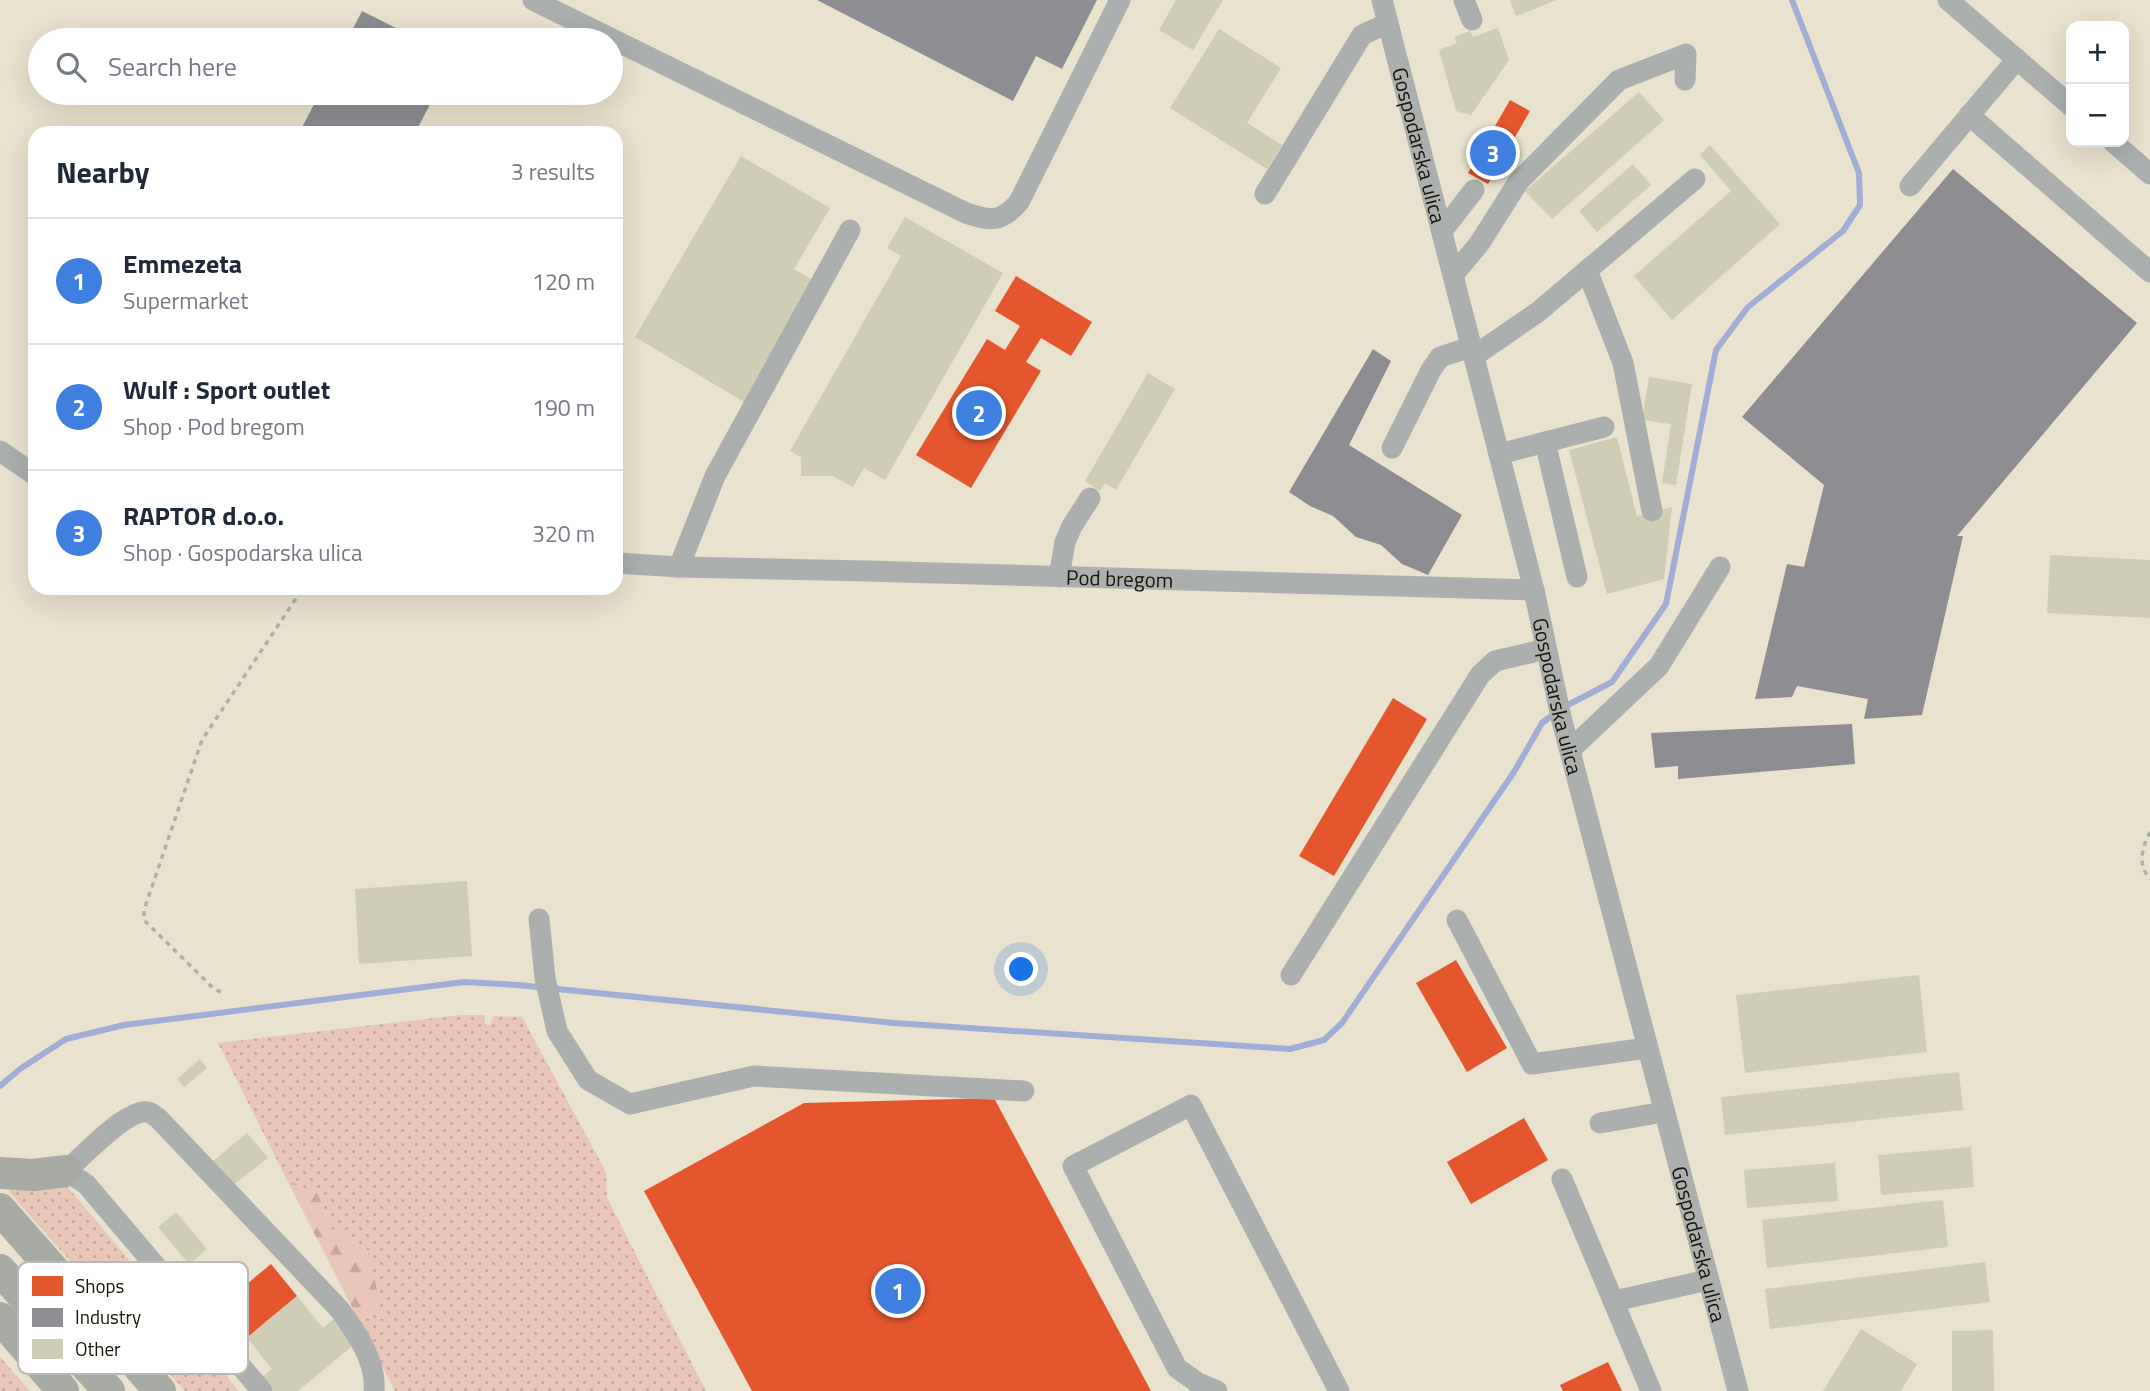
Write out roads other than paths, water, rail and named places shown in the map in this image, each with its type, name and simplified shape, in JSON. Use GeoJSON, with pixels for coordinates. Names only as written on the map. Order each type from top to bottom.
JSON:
{"type":"FeatureCollection","features":[{"type":"Feature","properties":{"kind":"highway"},"geometry":{"type":"LineString","coordinates":[[0,1173],[33,1175],[66,1171]]}},
{"type":"Feature","properties":{"kind":"highway"},"geometry":{"type":"LineString","coordinates":[[0,1209],[47,1262]]}},
{"type":"Feature","properties":{"kind":"highway"},"geometry":{"type":"LineString","coordinates":[[0,1270],[18,1290]]}},
{"type":"Feature","properties":{"kind":"highway"},"geometry":{"type":"LineString","coordinates":[[0,1318],[18,1339]]}},
{"type":"Feature","properties":{"kind":"highway"},"geometry":{"type":"LineString","coordinates":[[48,1374],[63,1391]]}},
{"type":"Feature","properties":{"kind":"highway"},"geometry":{"type":"LineString","coordinates":[[94,1374],[109,1391]]}},
{"type":"Feature","properties":{"kind":"highway"},"geometry":{"type":"LineString","coordinates":[[145,1374],[160,1391]]}},
{"type":"Feature","properties":{"kind":"street"},"geometry":{"type":"LineString","coordinates":[[533,0],[590,28]]}},
{"type":"Feature","properties":{"kind":"street"},"geometry":{"type":"LineString","coordinates":[[623,44],[966,213],[985,220],[997,219],[1010,212],[1019,202],[1120,0]]}},
{"type":"Feature","properties":{"kind":"street","name":"Gospodarska ulica"},"geometry":{"type":"LineString","coordinates":[[1382,0],[1534,590],[1561,717],[1738,1391]]}},
{"type":"Feature","properties":{"kind":"street"},"geometry":{"type":"LineString","coordinates":[[1948,0],[2066,102]]}},
{"type":"Feature","properties":{"kind":"street"},"geometry":{"type":"LineString","coordinates":[[1265,194],[1362,35],[1388,23]]}},
{"type":"Feature","properties":{"kind":"street"},"geometry":{"type":"LineString","coordinates":[[1453,275],[1479,244],[1519,181],[1619,80],[1686,54],[1685,80]]}},
{"type":"Feature","properties":{"kind":"street"},"geometry":{"type":"LineString","coordinates":[[1910,186],[2017,59]]}},
{"type":"Feature","properties":{"kind":"street"},"geometry":{"type":"LineString","coordinates":[[1969,116],[2150,272]]}},
{"type":"Feature","properties":{"kind":"street"},"geometry":{"type":"LineString","coordinates":[[2119,147],[2150,174]]}},
{"type":"Feature","properties":{"kind":"street"},"geometry":{"type":"LineString","coordinates":[[1392,448],[1430,370],[1440,357],[1473,352],[1538,312],[1695,179]]}},
{"type":"Feature","properties":{"kind":"street"},"geometry":{"type":"LineString","coordinates":[[1441,230],[1474,190]]}},
{"type":"Feature","properties":{"kind":"street"},"geometry":{"type":"LineString","coordinates":[[679,567],[715,476],[850,230]]}},
{"type":"Feature","properties":{"kind":"street"},"geometry":{"type":"LineString","coordinates":[[1587,270],[1623,363],[1651,511]]}},
{"type":"Feature","properties":{"kind":"street"},"geometry":{"type":"LineString","coordinates":[[1499,454],[1604,428]]}},
{"type":"Feature","properties":{"kind":"street"},"geometry":{"type":"LineString","coordinates":[[1545,442],[1577,577]]}},
{"type":"Feature","properties":{"kind":"street"},"geometry":{"type":"LineString","coordinates":[[0,451],[28,470]]}},
{"type":"Feature","properties":{"kind":"street"},"geometry":{"type":"LineString","coordinates":[[1059,577],[1065,542],[1090,498]]}},
{"type":"Feature","properties":{"kind":"street","name":"Pod bregom"},"geometry":{"type":"LineString","coordinates":[[623,564],[1534,590]]}},
{"type":"Feature","properties":{"kind":"street"},"geometry":{"type":"LineString","coordinates":[[1570,750],[1659,666],[1720,567]]}},
{"type":"Feature","properties":{"kind":"street"},"geometry":{"type":"LineString","coordinates":[[1291,975],[1480,675],[1495,661],[1546,649]]}},
{"type":"Feature","properties":{"kind":"street"},"geometry":{"type":"LineString","coordinates":[[539,919],[545,978],[557,1031],[588,1080],[630,1104],[754,1076],[1024,1091]]}},
{"type":"Feature","properties":{"kind":"street"},"geometry":{"type":"LineString","coordinates":[[1457,920],[1532,1064],[1647,1048]]}},
{"type":"Feature","properties":{"kind":"street"},"geometry":{"type":"LineString","coordinates":[[1217,1391],[1198,1383],[1177,1368],[1073,1166],[1191,1105],[1339,1391]]}},
{"type":"Feature","properties":{"kind":"street"},"geometry":{"type":"LineString","coordinates":[[152,1262],[86,1184],[66,1171],[123,1121],[136,1114],[148,1112],[158,1118],[340,1310],[360,1339],[368,1358],[374,1391]]}},
{"type":"Feature","properties":{"kind":"street"},"geometry":{"type":"LineString","coordinates":[[1600,1123],[1664,1112]]}},
{"type":"Feature","properties":{"kind":"street"},"geometry":{"type":"LineString","coordinates":[[1562,1179],[1651,1391]]}},
{"type":"Feature","properties":{"kind":"street"},"geometry":{"type":"LineString","coordinates":[[1614,1301],[1707,1280]]}},
{"type":"Feature","properties":{"kind":"street"},"geometry":{"type":"LineString","coordinates":[[248,1374],[262,1391]]}},
{"type":"Feature","properties":{"kind":"waterway"},"geometry":{"type":"LineString","coordinates":[[1564,707],[1612,682],[1666,604],[1716,350],[1748,307],[1843,231],[1860,205],[1859,173],[1792,0]]}},
{"type":"Feature","properties":{"kind":"waterway"},"geometry":{"type":"LineString","coordinates":[[0,1086],[20,1069],[66,1039],[124,1025],[464,982],[518,985],[894,1023],[1290,1049],[1324,1040],[1342,1023],[1514,772],[1542,723],[1555,713]]}},
{"type":"Feature","properties":{"kind":"place","name":"RAPTOR d.o.o."},"geometry":{"type":"Point","coordinates":[1493,153]}},
{"type":"Feature","properties":{"kind":"place","name":"Wulf : Sport outlet"},"geometry":{"type":"Point","coordinates":[979,413]}},
{"type":"Feature","properties":{"kind":"place","name":"Emmezeta"},"geometry":{"type":"Point","coordinates":[898,1291]}}]}
